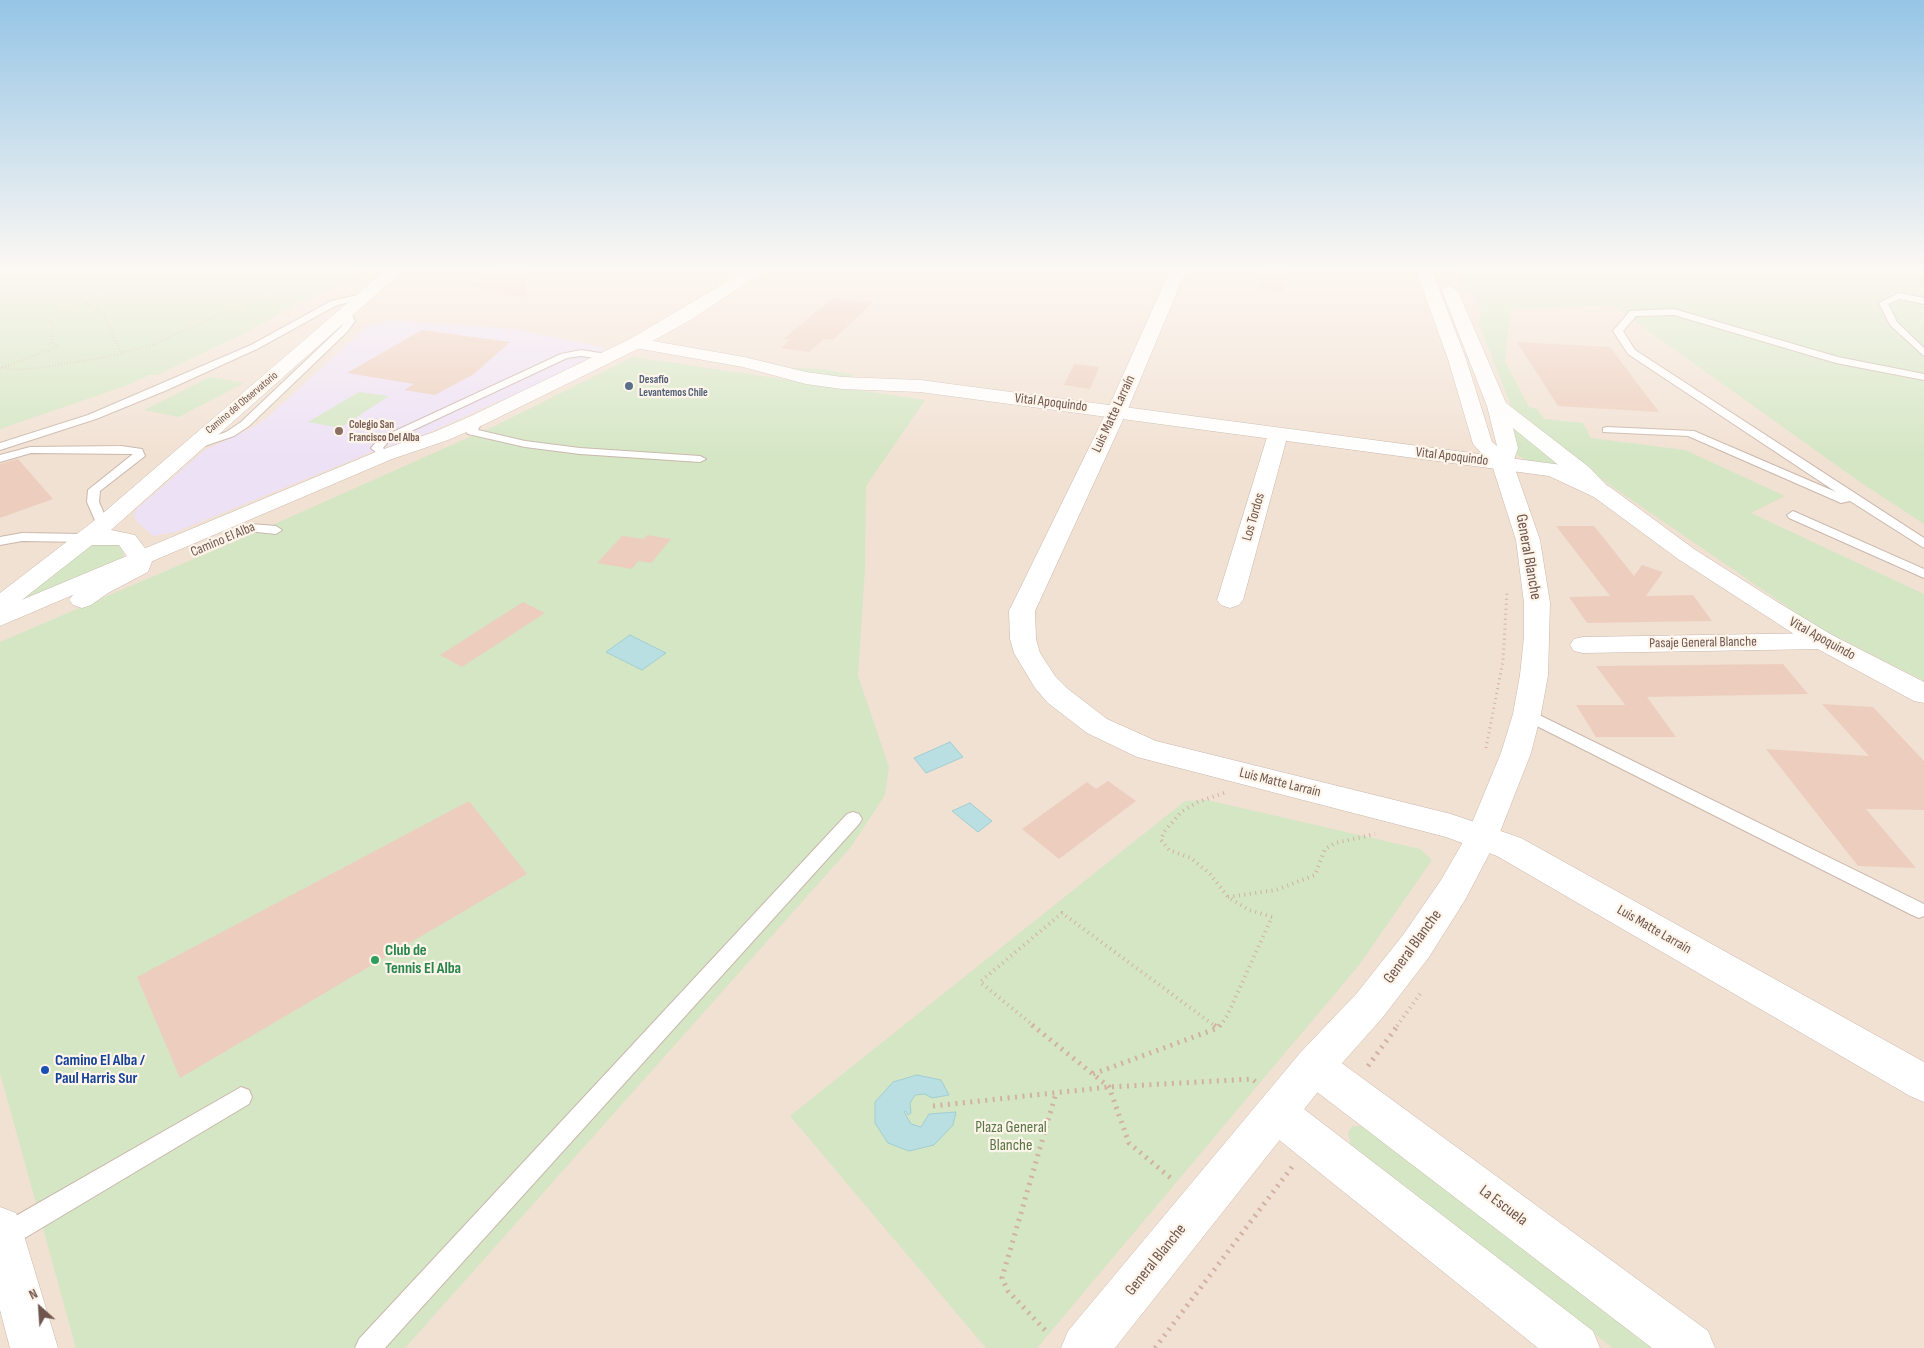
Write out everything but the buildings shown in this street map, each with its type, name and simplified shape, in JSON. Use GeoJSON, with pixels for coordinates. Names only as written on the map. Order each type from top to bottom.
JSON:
{"type":"FeatureCollection","features":[{"type":"Feature","properties":{"kind":"street","name":"Camino del Observatorio"},"geometry":{"type":"LineString","coordinates":[[0,605],[94,531],[326,331]]}},
{"type":"Feature","properties":{"kind":"street","name":"Camino El Alba"},"geometry":{"type":"LineString","coordinates":[[0,618],[386,455],[475,426],[658,331]]}},
{"type":"Feature","properties":{"kind":"street","name":"Luis Matte Larraín"},"geometry":{"type":"LineString","coordinates":[[1152,331],[1117,411],[1022,611],[1023,638],[1027,653],[1045,682],[1076,711],[1097,726],[1148,750],[1452,826],[1509,847],[1924,1083]]}},
{"type":"Feature","properties":{"kind":"street","name":"General Blanche"},"geometry":{"type":"LineString","coordinates":[[1085,1348],[1314,1066],[1370,1005],[1416,946],[1453,890],[1482,836],[1501,794],[1527,714],[1534,675],[1537,637],[1536,595],[1528,540],[1502,463],[1483,444],[1447,331]]}},
{"type":"Feature","properties":{"kind":"street","name":"General Blanche"},"geometry":{"type":"LineString","coordinates":[[1467,331],[1498,406],[1508,448],[1502,463]]}},
{"type":"Feature","properties":{"kind":"street","name":"Vital Apoquindo"},"geometry":{"type":"LineString","coordinates":[[636,343],[744,362],[806,378],[842,383],[920,386],[1554,470],[1602,492],[1729,583],[1823,640],[1924,694]]}},
{"type":"Feature","properties":{"kind":"street"},"geometry":{"type":"LineString","coordinates":[[1498,406],[1581,472],[1602,492]]}},
{"type":"Feature","properties":{"kind":"street","name":"Los Tordos"},"geometry":{"type":"LineString","coordinates":[[1230,600],[1278,434]]}},
{"type":"Feature","properties":{"kind":"street","name":"Camino El Alba"},"geometry":{"type":"LineString","coordinates":[[0,634],[251,528],[411,454],[440,436]]}},
{"type":"Feature","properties":{"kind":"street"},"geometry":{"type":"LineString","coordinates":[[82,600],[99,588],[139,567],[141,559],[127,540],[94,531]]}},
{"type":"Feature","properties":{"kind":"street","name":"Pasaje General Blanche"},"geometry":{"type":"LineString","coordinates":[[1583,645],[1823,640]]}},
{"type":"Feature","properties":{"kind":"street","name":"La Escuela"},"geometry":{"type":"LineString","coordinates":[[1314,1066],[1691,1348]]}},
{"type":"Feature","properties":{"kind":"street"},"geometry":{"type":"LineString","coordinates":[[1280,1108],[1576,1348]]}},
{"type":"Feature","properties":{"kind":"street"},"geometry":{"type":"LineString","coordinates":[[1,1233],[34,1348]]}},
{"type":"Feature","properties":{"kind":"lane"},"geometry":{"type":"LineString","coordinates":[[0,447],[92,416],[163,388],[254,347],[283,331]]}},
{"type":"Feature","properties":{"kind":"lane"},"geometry":{"type":"LineString","coordinates":[[1618,331],[1631,352],[1924,544]]}},
{"type":"Feature","properties":{"kind":"lane"},"geometry":{"type":"LineString","coordinates":[[1738,331],[1836,360],[1924,377]]}},
{"type":"Feature","properties":{"kind":"lane"},"geometry":{"type":"LineString","coordinates":[[1901,331],[1924,353]]}},
{"type":"Feature","properties":{"kind":"lane"},"geometry":{"type":"LineString","coordinates":[[386,455],[377,448],[380,442],[564,356],[581,353],[607,357]]}},
{"type":"Feature","properties":{"kind":"lane"},"geometry":{"type":"LineString","coordinates":[[475,426],[525,444],[580,451],[700,459]]}},
{"type":"Feature","properties":{"kind":"lane"},"geometry":{"type":"LineString","coordinates":[[1607,430],[1690,433],[1881,515]]}},
{"type":"Feature","properties":{"kind":"lane"},"geometry":{"type":"LineString","coordinates":[[0,459],[30,450],[138,450],[138,456],[94,490],[94,531],[22,537],[0,541]]}},
{"type":"Feature","properties":{"kind":"lane"},"geometry":{"type":"LineString","coordinates":[[1793,514],[1924,574]]}},
{"type":"Feature","properties":{"kind":"lane"},"geometry":{"type":"LineString","coordinates":[[251,528],[276,530]]}},
{"type":"Feature","properties":{"kind":"lane"},"geometry":{"type":"LineString","coordinates":[[1527,714],[1919,910]]}},
{"type":"Feature","properties":{"kind":"lane"},"geometry":{"type":"LineString","coordinates":[[368,1348],[853,819]]}},
{"type":"Feature","properties":{"kind":"lane"},"geometry":{"type":"LineString","coordinates":[[1,1233],[241,1097]]}},
{"type":"Feature","properties":{"kind":"path"},"geometry":{"type":"LineString","coordinates":[[1,368],[53,349],[58,345],[52,343],[53,331]]}},
{"type":"Feature","properties":{"kind":"path"},"geometry":{"type":"LineString","coordinates":[[111,331],[122,353]]}},
{"type":"Feature","properties":{"kind":"path"},"geometry":{"type":"LineString","coordinates":[[1,368],[15,370],[39,368],[122,353],[154,344],[188,331]]}},
{"type":"Feature","properties":{"kind":"path"},"geometry":{"type":"LineString","coordinates":[[1485,752],[1496,705],[1503,661],[1507,583]]}},
{"type":"Feature","properties":{"kind":"path"},"geometry":{"type":"LineString","coordinates":[[1093,1074],[1218,1028],[1227,1016],[1272,917],[1249,910],[1228,897],[1210,874],[1191,858],[1169,850],[1162,840],[1164,832],[1181,812],[1198,802],[1229,791]]}},
{"type":"Feature","properties":{"kind":"path"},"geometry":{"type":"LineString","coordinates":[[1228,897],[1276,890],[1315,875],[1325,849],[1335,843],[1382,832]]}},
{"type":"Feature","properties":{"kind":"path"},"geometry":{"type":"LineString","coordinates":[[1173,1180],[1129,1143],[1109,1087],[980,982],[1062,913],[1218,1028]]}},
{"type":"Feature","properties":{"kind":"path"},"geometry":{"type":"LineString","coordinates":[[933,1106],[1109,1087],[1252,1079],[1280,1108]]}},
{"type":"Feature","properties":{"kind":"path"},"geometry":{"type":"LineString","coordinates":[[1045,1330],[1008,1291],[1002,1278],[1056,1093]]}},
{"type":"Feature","properties":{"kind":"shaded area"},"geometry":{"type":"Polygon","coordinates":[[[0,331],[1924,331],[1924,1348],[0,1348],[0,331]]]}},
{"type":"Feature","properties":{"kind":"shaded area","name":"Colegio San Francisco Del Alba"},"geometry":{"type":"Polygon","coordinates":[[[362,331],[523,331],[607,348],[533,386],[405,443],[384,447],[176,532],[153,536],[136,521],[134,514],[138,508],[205,450],[252,428],[269,416],[362,331]]]}},
{"type":"Feature","properties":{"kind":"green space"},"geometry":{"type":"Polygon","coordinates":[[[0,331],[249,331],[157,375],[149,375],[128,385],[0,429],[0,331]]]}},
{"type":"Feature","properties":{"kind":"green space"},"geometry":{"type":"Polygon","coordinates":[[[1482,331],[1509,331],[1505,361],[1529,407],[1537,409],[1544,419],[1583,423],[1591,438],[1685,450],[1785,496],[1751,513],[1924,594],[1924,681],[1817,627],[1591,472],[1511,406],[1482,331]]]}},
{"type":"Feature","properties":{"kind":"green space"},"geometry":{"type":"Polygon","coordinates":[[[1648,331],[1924,331],[1924,524],[1860,482],[1648,331]]]}},
{"type":"Feature","properties":{"kind":"green space","name":"Club de Tennis El Alba"},"geometry":{"type":"Polygon","coordinates":[[[633,357],[925,400],[866,486],[865,568],[858,676],[889,767],[885,795],[850,848],[405,1348],[76,1348],[0,1073],[0,642],[252,534],[499,424],[633,357]]]}},
{"type":"Feature","properties":{"kind":"green space"},"geometry":{"type":"Polygon","coordinates":[[[791,368],[824,369],[853,375],[851,378],[815,377],[789,370],[791,368]]]}},
{"type":"Feature","properties":{"kind":"green space"},"geometry":{"type":"Polygon","coordinates":[[[210,377],[244,383],[179,417],[144,410],[210,377]]]}},
{"type":"Feature","properties":{"kind":"green space"},"geometry":{"type":"Polygon","coordinates":[[[359,392],[389,396],[340,428],[308,422],[359,392]]]}},
{"type":"Feature","properties":{"kind":"green space"},"geometry":{"type":"Polygon","coordinates":[[[1507,419],[1566,467],[1530,461],[1518,456],[1507,419]]]}},
{"type":"Feature","properties":{"kind":"green space"},"geometry":{"type":"Polygon","coordinates":[[[119,542],[125,560],[19,601],[88,544],[119,542]]]}},
{"type":"Feature","properties":{"kind":"green space","name":"Plaza General Blanche"},"geometry":{"type":"Polygon","coordinates":[[[1207,800],[1420,849],[1432,860],[1359,965],[1037,1348],[986,1348],[790,1116],[1185,801],[1207,800]]]}},
{"type":"Feature","properties":{"kind":"green space"},"geometry":{"type":"Polygon","coordinates":[[[1352,1126],[1366,1126],[1660,1348],[1613,1348],[1351,1145],[1348,1133],[1352,1126]]]}},
{"type":"Feature","properties":{"kind":"water"},"geometry":{"type":"Polygon","coordinates":[[[630,635],[666,653],[642,670],[606,652],[630,635]]]}},
{"type":"Feature","properties":{"kind":"water"},"geometry":{"type":"Polygon","coordinates":[[[950,742],[963,757],[926,773],[914,758],[950,742]]]}},
{"type":"Feature","properties":{"kind":"water"},"geometry":{"type":"Polygon","coordinates":[[[970,803],[992,821],[978,832],[952,811],[970,803]]]}},
{"type":"Feature","properties":{"kind":"water"},"geometry":{"type":"Polygon","coordinates":[[[917,1075],[941,1080],[949,1095],[932,1098],[925,1094],[915,1095],[910,1103],[911,1113],[908,1115],[906,1111],[904,1112],[911,1124],[921,1127],[929,1114],[956,1112],[953,1125],[934,1145],[909,1151],[888,1143],[875,1123],[875,1102],[893,1082],[917,1075]]]}},
{"type":"Feature","properties":{"kind":"place","name":"Desafío Levantemos Chile"},"geometry":{"type":"Point","coordinates":[629,386]}},
{"type":"Feature","properties":{"kind":"place","name":"Colegio San Francisco Del Alba"},"geometry":{"type":"Point","coordinates":[339,431]}},
{"type":"Feature","properties":{"kind":"place","name":"Club de Tennis El Alba"},"geometry":{"type":"Point","coordinates":[375,960]}},
{"type":"Feature","properties":{"kind":"place","name":"Camino El Alba / Paul Harris Sur"},"geometry":{"type":"Point","coordinates":[45,1070]}}]}
